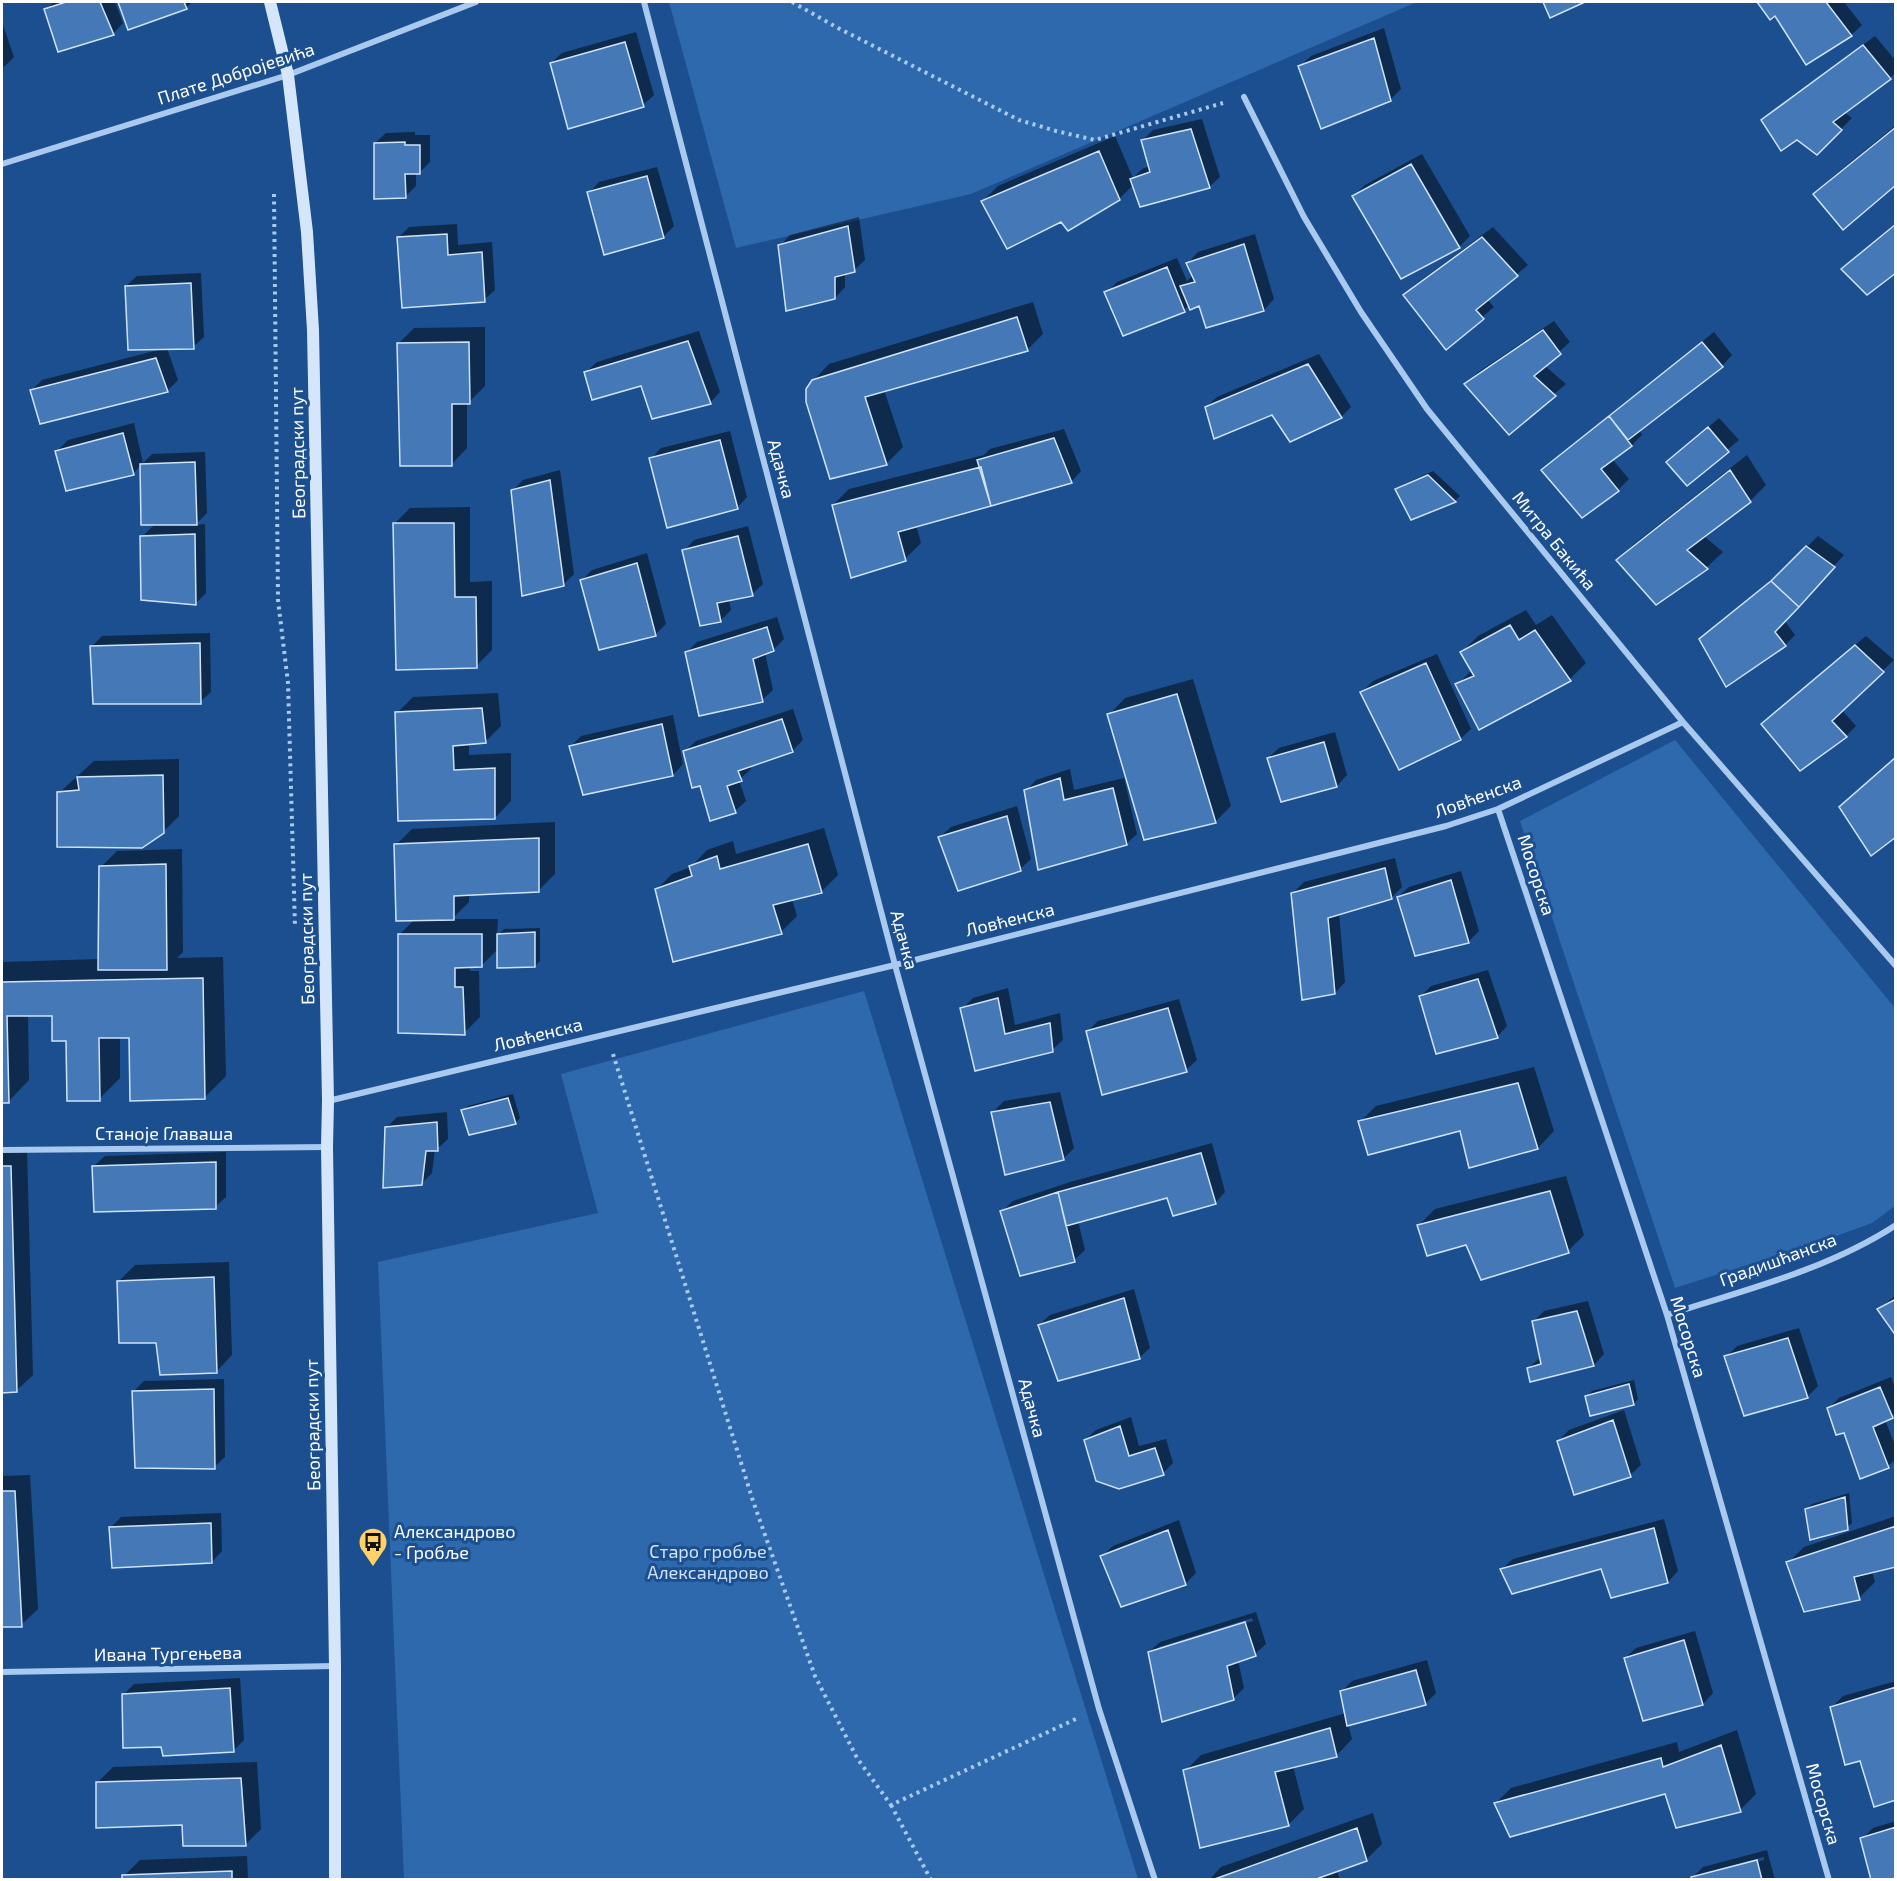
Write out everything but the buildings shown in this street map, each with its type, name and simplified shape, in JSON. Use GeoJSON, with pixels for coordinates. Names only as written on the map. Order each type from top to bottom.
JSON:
{"type":"FeatureCollection","features":[{"type":"Feature","properties":{"kind":"main road","name":"Београдски пут"},"geometry":{"type":"LineString","coordinates":[[270,2],[288,75],[307,232],[313,330],[328,1101],[335,1666],[335,1880]]}},
{"type":"Feature","properties":{"kind":"street","name":"Плате Добројевића"},"geometry":{"type":"LineString","coordinates":[[2,164],[288,75],[476,2]]}},
{"type":"Feature","properties":{"kind":"street","name":"Адачка"},"geometry":{"type":"LineString","coordinates":[[644,2],[894,965],[1099,1709],[1155,1880]]}},
{"type":"Feature","properties":{"kind":"street","name":"Митра Бакића"},"geometry":{"type":"LineString","coordinates":[[1244,97],[1304,217],[1361,312],[1427,409],[1683,722],[1896,966]]}},
{"type":"Feature","properties":{"kind":"street","name":"Ловћенска"},"geometry":{"type":"LineString","coordinates":[[328,1101],[894,965],[1446,826],[1498,809],[1683,722]]}},
{"type":"Feature","properties":{"kind":"street","name":"Мосорска"},"geometry":{"type":"LineString","coordinates":[[1498,809],[1667,1315],[1829,1880]]}},
{"type":"Feature","properties":{"kind":"street","name":"Станоје Главаша"},"geometry":{"type":"LineString","coordinates":[[2,1150],[327,1147]]}},
{"type":"Feature","properties":{"kind":"street","name":"Градишћанска"},"geometry":{"type":"LineString","coordinates":[[1667,1315],[1806,1269],[1872,1240],[1896,1225]]}},
{"type":"Feature","properties":{"kind":"street","name":"Ивана Тургењева"},"geometry":{"type":"LineString","coordinates":[[2,1672],[335,1666]]}},
{"type":"Feature","properties":{"kind":"path"},"geometry":{"type":"LineString","coordinates":[[792,2],[1019,120],[1095,140],[1244,97]]}},
{"type":"Feature","properties":{"kind":"path"},"geometry":{"type":"LineString","coordinates":[[273,183],[279,600],[288,682],[296,933]]}},
{"type":"Feature","properties":{"kind":"path"},"geometry":{"type":"LineString","coordinates":[[607,1034],[753,1501],[815,1676],[857,1758],[891,1804],[930,1880]]}},
{"type":"Feature","properties":{"kind":"path"},"geometry":{"type":"LineString","coordinates":[[891,1804],[1099,1709]]}},
{"type":"Feature","properties":{"kind":"green space"},"geometry":{"type":"Polygon","coordinates":[[[669,2],[1417,2],[971,194],[736,248],[669,2]]]}},
{"type":"Feature","properties":{"kind":"green space"},"geometry":{"type":"Polygon","coordinates":[[[1675,740],[1895,1008],[1895,1206],[1872,1223],[1675,1288],[1520,821],[1675,740]]]}},
{"type":"Feature","properties":{"kind":"green space","name":"Старо гробље Александрово"},"geometry":{"type":"Polygon","coordinates":[[[864,991],[1138,1879],[404,1879],[378,1262],[598,1213],[561,1074],[864,991]]]}},
{"type":"Feature","properties":{"kind":"place","name":"Александрово - Гробље"},"geometry":{"type":"Point","coordinates":[373,1568]}}]}
